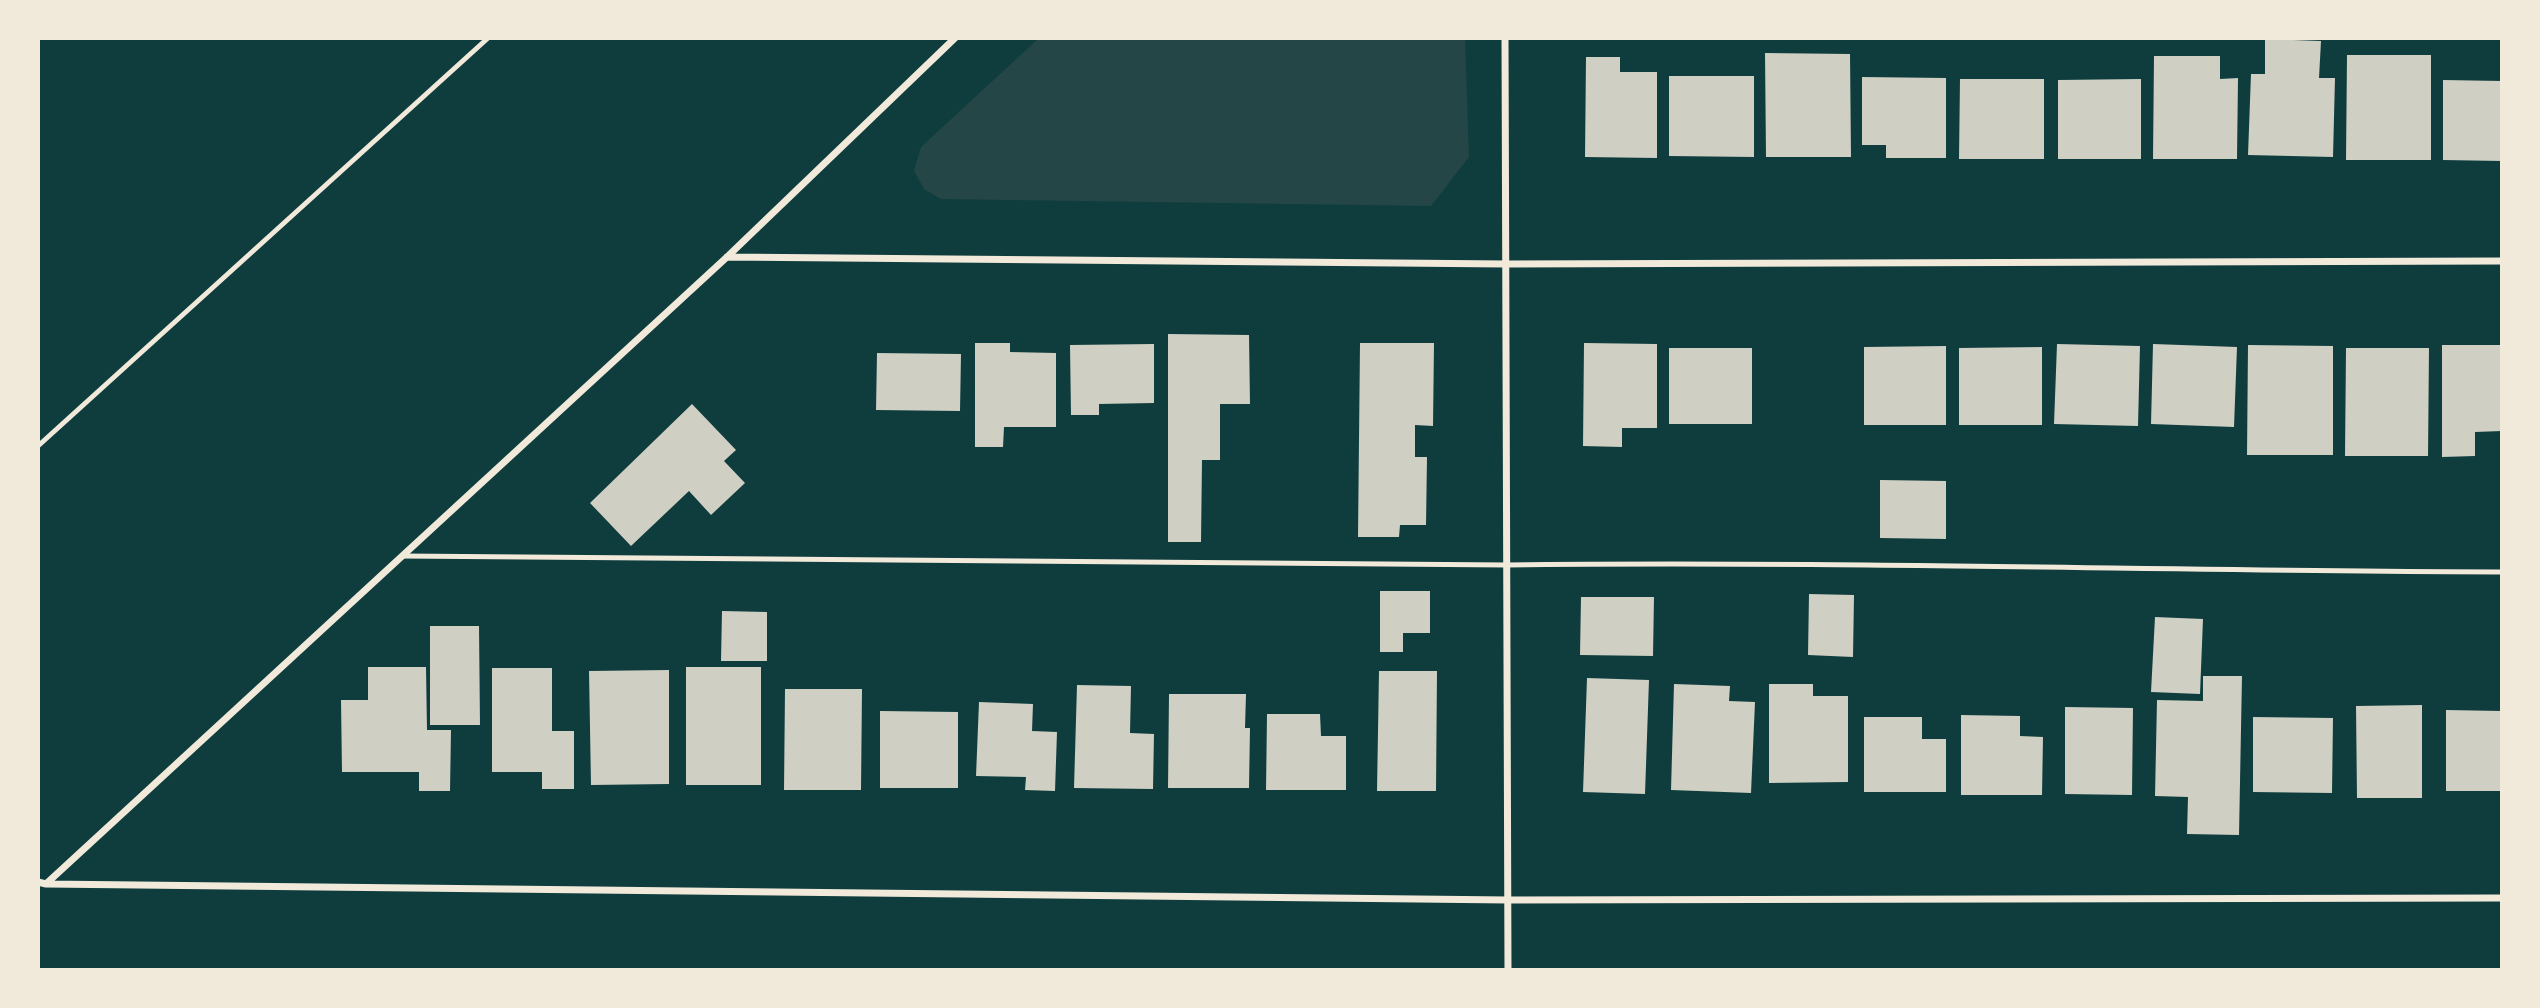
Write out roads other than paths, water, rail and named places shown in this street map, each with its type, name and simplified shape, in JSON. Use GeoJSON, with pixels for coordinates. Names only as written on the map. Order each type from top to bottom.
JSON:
{"type":"FeatureCollection","features":[{"type":"Feature","properties":{"kind":"street"},"geometry":{"type":"LineString","coordinates":[[42,883],[727,257],[955,38]]}},
{"type":"Feature","properties":{"kind":"street"},"geometry":{"type":"LineString","coordinates":[[1505,38],[1508,970]]}},
{"type":"Feature","properties":{"kind":"street"},"geometry":{"type":"LineString","coordinates":[[727,257],[1506,264],[2501,261]]}},
{"type":"Feature","properties":{"kind":"street"},"geometry":{"type":"LineString","coordinates":[[42,883],[1508,900],[2501,898]]}},
{"type":"Feature","properties":{"kind":"lane"},"geometry":{"type":"LineString","coordinates":[[38,446],[488,38]]}},
{"type":"Feature","properties":{"kind":"lane"},"geometry":{"type":"LineString","coordinates":[[402,556],[1507,565],[1680,563],[2180,571],[2501,572]]}}]}
